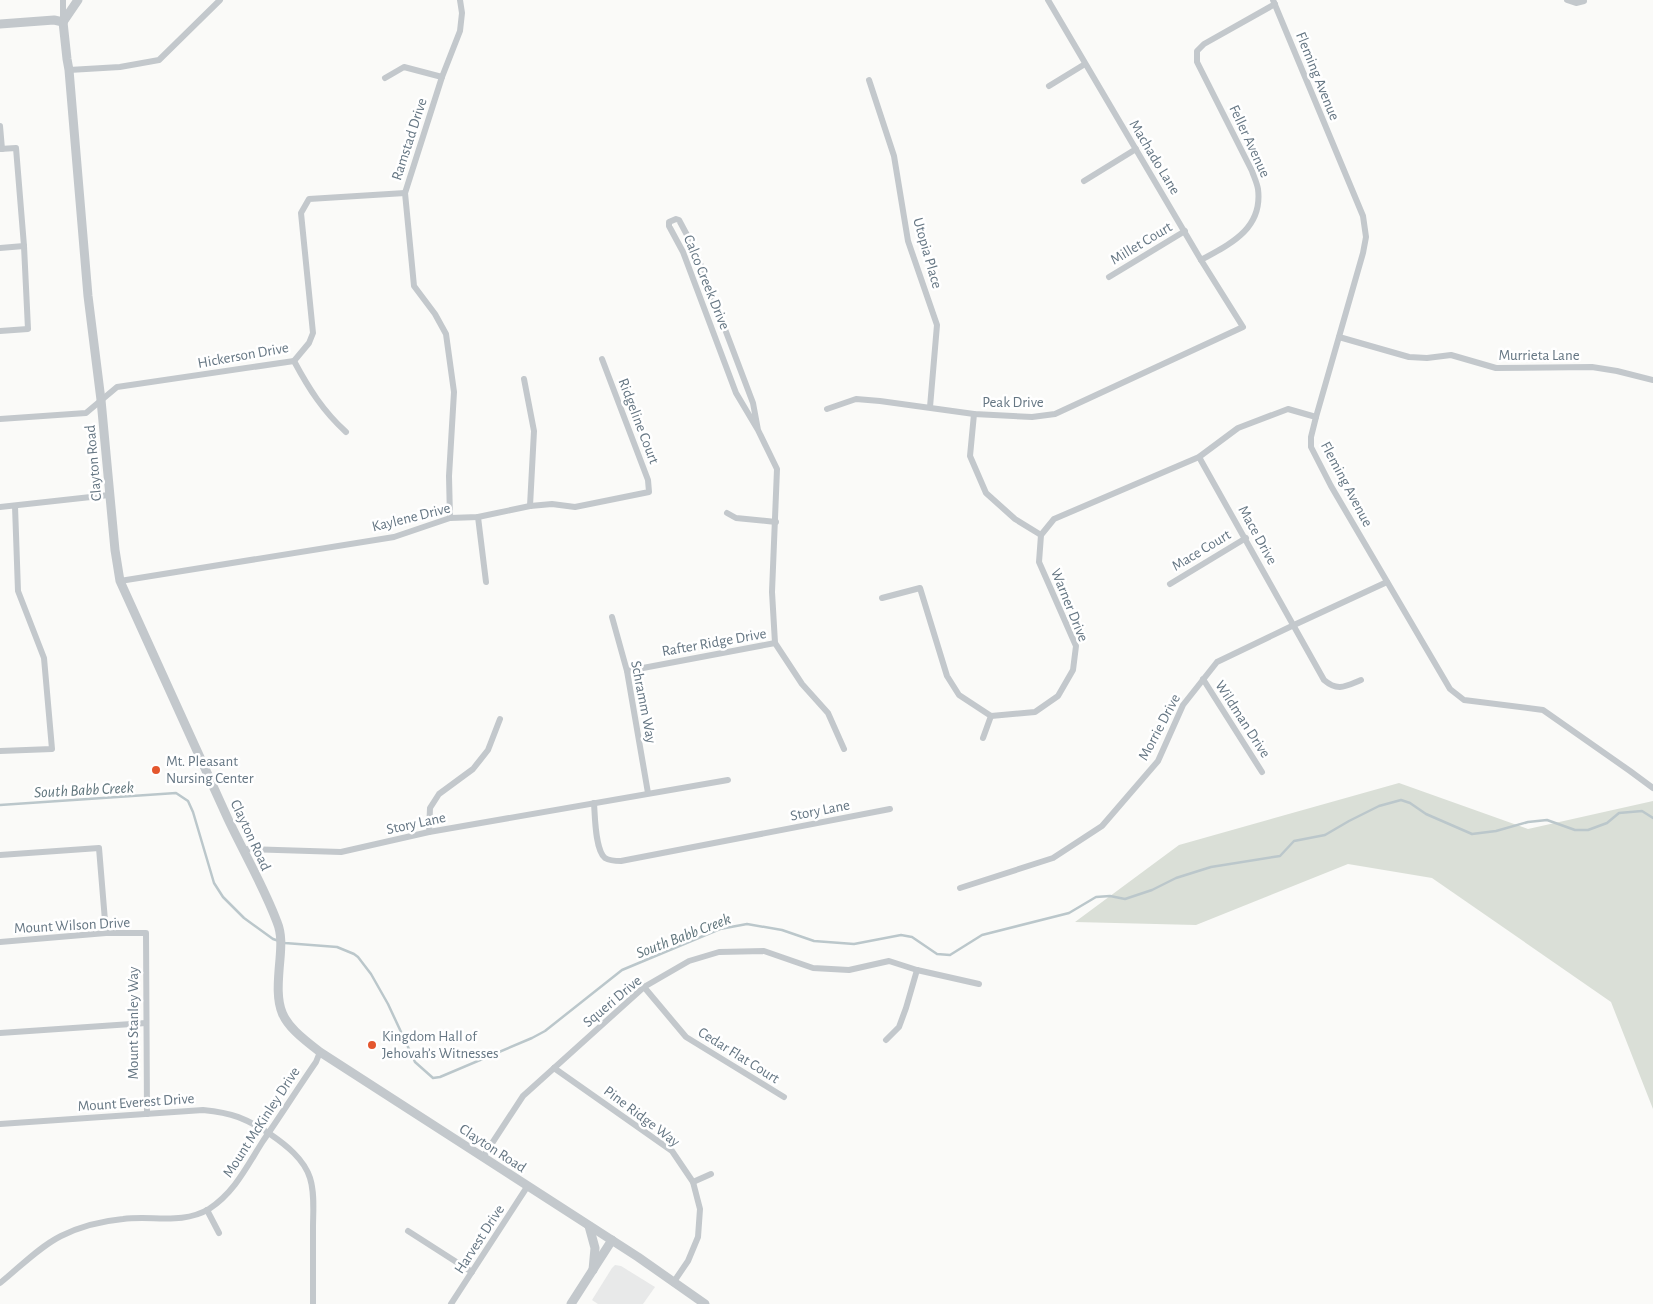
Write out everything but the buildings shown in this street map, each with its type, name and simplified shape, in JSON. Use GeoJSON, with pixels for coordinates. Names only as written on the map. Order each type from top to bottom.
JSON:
{"type":"FeatureCollection","features":[{"type":"Feature","properties":{"kind":"street"},"geometry":{"type":"LineString","coordinates":[[63,0],[63,22]]}},
{"type":"Feature","properties":{"kind":"street"},"geometry":{"type":"LineString","coordinates":[[63,22],[78,0]]}},
{"type":"Feature","properties":{"kind":"street"},"geometry":{"type":"LineString","coordinates":[[69,70],[120,67],[159,60],[220,0]]}},
{"type":"Feature","properties":{"kind":"street","name":"Ramstad Drive"},"geometry":{"type":"LineString","coordinates":[[450,518],[449,476],[454,392],[446,334],[435,314],[414,286],[405,193],[442,77],[460,32],[462,13],[460,0]]}},
{"type":"Feature","properties":{"kind":"street","name":"Machado Lane"},"geometry":{"type":"LineString","coordinates":[[1048,0],[1242,327]]}},
{"type":"Feature","properties":{"kind":"street"},"geometry":{"type":"LineString","coordinates":[[1567,0],[1576,3],[1584,0]]}},
{"type":"Feature","properties":{"kind":"street","name":"Feller Avenue"},"geometry":{"type":"LineString","coordinates":[[1201,260],[1243,234],[1252,222],[1258,205],[1258,188],[1252,171],[1197,62],[1197,51],[1204,44],[1274,2]]}},
{"type":"Feature","properties":{"kind":"street","name":"Fleming Avenue"},"geometry":{"type":"LineString","coordinates":[[1274,2],[1363,216],[1366,237],[1364,253],[1316,417],[1311,437],[1311,447],[1331,486],[1450,689],[1464,700],[1543,710],[1653,788]]}},
{"type":"Feature","properties":{"kind":"street"},"geometry":{"type":"LineString","coordinates":[[0,24],[54,20],[63,22]]}},
{"type":"Feature","properties":{"kind":"street","name":"Clayton Road"},"geometry":{"type":"LineString","coordinates":[[63,22],[66,59],[69,70],[89,303],[101,400],[115,550],[120,581],[278,924],[281,945],[278,991],[282,1013],[290,1027],[320,1052],[612,1240],[705,1304]]}},
{"type":"Feature","properties":{"kind":"street"},"geometry":{"type":"LineString","coordinates":[[1049,86],[1085,64]]}},
{"type":"Feature","properties":{"kind":"street"},"geometry":{"type":"LineString","coordinates":[[385,78],[404,67],[442,77]]}},
{"type":"Feature","properties":{"kind":"street","name":"Utopia Place"},"geometry":{"type":"LineString","coordinates":[[869,80],[894,156],[908,241],[937,325],[930,407]]}},
{"type":"Feature","properties":{"kind":"street"},"geometry":{"type":"LineString","coordinates":[[0,126],[1,149],[16,148],[28,329],[0,331]]}},
{"type":"Feature","properties":{"kind":"street"},"geometry":{"type":"LineString","coordinates":[[1084,180],[1136,149]]}},
{"type":"Feature","properties":{"kind":"street","name":"Hickerson Drive"},"geometry":{"type":"LineString","coordinates":[[0,419],[86,413],[117,388],[294,361],[309,343],[313,333],[301,212],[309,200],[405,193]]}},
{"type":"Feature","properties":{"kind":"street","name":"Calco Creek Drive"},"geometry":{"type":"LineString","coordinates":[[758,430],[753,403],[695,250],[678,220],[672,220],[669,222],[669,226],[683,252],[736,393],[758,430],[777,468],[772,592],[775,643],[802,684],[828,713],[844,749]]}},
{"type":"Feature","properties":{"kind":"street","name":"Millet Court"},"geometry":{"type":"LineString","coordinates":[[1109,276],[1185,232]]}},
{"type":"Feature","properties":{"kind":"street"},"geometry":{"type":"LineString","coordinates":[[0,248],[24,246]]}},
{"type":"Feature","properties":{"kind":"street","name":"Peak Drive"},"geometry":{"type":"LineString","coordinates":[[827,409],[856,399],[974,414],[1032,417],[1055,414],[1242,327]]}},
{"type":"Feature","properties":{"kind":"street","name":"Murrieta Lane"},"geometry":{"type":"LineString","coordinates":[[1339,337],[1409,356],[1427,358],[1451,355],[1496,368],[1592,367],[1653,380]]}},
{"type":"Feature","properties":{"kind":"street","name":"Ridgeline Court"},"geometry":{"type":"LineString","coordinates":[[602,359],[648,480],[649,492]]}},
{"type":"Feature","properties":{"kind":"street"},"geometry":{"type":"LineString","coordinates":[[294,361],[310,391],[330,417],[346,432]]}},
{"type":"Feature","properties":{"kind":"street"},"geometry":{"type":"LineString","coordinates":[[524,379],[534,431],[530,506]]}},
{"type":"Feature","properties":{"kind":"street"},"geometry":{"type":"LineString","coordinates":[[974,414],[970,456],[986,493],[1015,519],[1041,535],[1054,519],[1199,457],[1238,428],[1288,409],[1316,417]]}},
{"type":"Feature","properties":{"kind":"street","name":"Mace Drive"},"geometry":{"type":"LineString","coordinates":[[1199,457],[1324,680],[1331,686],[1343,687],[1361,680]]}},
{"type":"Feature","properties":{"kind":"street","name":"Kaylene Drive"},"geometry":{"type":"LineString","coordinates":[[120,581],[394,538],[450,518],[478,517],[530,506],[552,504],[575,507],[649,492]]}},
{"type":"Feature","properties":{"kind":"street"},"geometry":{"type":"LineString","coordinates":[[0,507],[109,496]]}},
{"type":"Feature","properties":{"kind":"street"},"geometry":{"type":"LineString","coordinates":[[0,751],[52,749],[44,658],[18,591],[15,506]]}},
{"type":"Feature","properties":{"kind":"street"},"geometry":{"type":"LineString","coordinates":[[727,513],[736,518],[776,522]]}},
{"type":"Feature","properties":{"kind":"street"},"geometry":{"type":"LineString","coordinates":[[478,517],[486,582]]}},
{"type":"Feature","properties":{"kind":"street","name":"Warner Drive"},"geometry":{"type":"LineString","coordinates":[[991,716],[1036,712],[1058,696],[1073,670],[1076,646],[1039,562],[1041,535]]}},
{"type":"Feature","properties":{"kind":"street","name":"Mace Court"},"geometry":{"type":"LineString","coordinates":[[1170,584],[1246,538]]}},
{"type":"Feature","properties":{"kind":"street","name":"Morrie Drive"},"geometry":{"type":"LineString","coordinates":[[960,888],[1053,858],[1102,826],[1158,761],[1183,705],[1217,662],[1294,624],[1387,582]]}},
{"type":"Feature","properties":{"kind":"street"},"geometry":{"type":"LineString","coordinates":[[882,598],[920,588],[947,676],[959,695],[991,716],[984,738]]}},
{"type":"Feature","properties":{"kind":"street","name":"Schramm Way"},"geometry":{"type":"LineString","coordinates":[[612,617],[627,671],[648,794]]}},
{"type":"Feature","properties":{"kind":"street","name":"Rafter Ridge Drive"},"geometry":{"type":"LineString","coordinates":[[627,671],[775,643]]}},
{"type":"Feature","properties":{"kind":"street","name":"Wildman Drive"},"geometry":{"type":"LineString","coordinates":[[1203,679],[1262,772]]}},
{"type":"Feature","properties":{"kind":"street"},"geometry":{"type":"LineString","coordinates":[[429,832],[430,808],[439,794],[473,769],[488,750],[500,719]]}},
{"type":"Feature","properties":{"kind":"street","name":"Story Lane"},"geometry":{"type":"LineString","coordinates":[[242,849],[341,852],[429,832],[728,780]]}},
{"type":"Feature","properties":{"kind":"street","name":"Story Lane"},"geometry":{"type":"LineString","coordinates":[[594,803],[599,847],[607,860],[621,860],[890,809]]}},
{"type":"Feature","properties":{"kind":"street"},"geometry":{"type":"LineString","coordinates":[[0,855],[99,848],[106,933]]}},
{"type":"Feature","properties":{"kind":"street","name":"Mount Wilson Drive"},"geometry":{"type":"LineString","coordinates":[[0,942],[106,933],[146,933]]}},
{"type":"Feature","properties":{"kind":"street","name":"Mount Stanley Way"},"geometry":{"type":"LineString","coordinates":[[146,933],[147,1114]]}},
{"type":"Feature","properties":{"kind":"street","name":"Squeri Drive"},"geometry":{"type":"LineString","coordinates":[[483,1157],[523,1096],[644,987],[689,961],[719,952],[764,951],[813,968],[849,970],[890,961],[917,970],[979,984]]}},
{"type":"Feature","properties":{"kind":"street"},"geometry":{"type":"LineString","coordinates":[[886,1040],[900,1027],[917,970]]}},
{"type":"Feature","properties":{"kind":"street","name":"Cedar Flat Court"},"geometry":{"type":"LineString","coordinates":[[644,987],[686,1037],[784,1097]]}},
{"type":"Feature","properties":{"kind":"street"},"geometry":{"type":"LineString","coordinates":[[0,1033],[146,1023]]}},
{"type":"Feature","properties":{"kind":"street","name":"Mount McKinley Drive"},"geometry":{"type":"LineString","coordinates":[[0,1282],[60,1236],[82,1228],[124,1218],[175,1219],[193,1216],[207,1210],[220,1201],[239,1180],[316,1062],[320,1052]]}},
{"type":"Feature","properties":{"kind":"street","name":"Pine Ridge Way"},"geometry":{"type":"LineString","coordinates":[[554,1068],[672,1151],[693,1182],[700,1209],[698,1237],[688,1261],[673,1282]]}},
{"type":"Feature","properties":{"kind":"street","name":"Mount Everest Drive"},"geometry":{"type":"LineString","coordinates":[[0,1124],[203,1110],[224,1112],[244,1119],[269,1134],[293,1152],[303,1164],[310,1178],[313,1198],[313,1304]]}},
{"type":"Feature","properties":{"kind":"street"},"geometry":{"type":"LineString","coordinates":[[693,1182],[711,1174]]}},
{"type":"Feature","properties":{"kind":"street","name":"Harvest Drive"},"geometry":{"type":"LineString","coordinates":[[451,1304],[528,1187]]}},
{"type":"Feature","properties":{"kind":"street"},"geometry":{"type":"LineString","coordinates":[[207,1210],[218,1233]]}},
{"type":"Feature","properties":{"kind":"street"},"geometry":{"type":"LineString","coordinates":[[589,1226],[595,1248],[593,1271]]}},
{"type":"Feature","properties":{"kind":"street"},"geometry":{"type":"LineString","coordinates":[[408,1231],[472,1272]]}},
{"type":"Feature","properties":{"kind":"street"},"geometry":{"type":"LineString","coordinates":[[571,1304],[612,1240]]}},
{"type":"Feature","properties":{"kind":"shaded area"},"geometry":{"type":"Polygon","coordinates":[[[1399,783],[1528,829],[1653,801],[1653,1109],[1611,1002],[1432,878],[1348,864],[1196,925],[1075,922],[1179,845],[1399,783]]]}},
{"type":"Feature","properties":{"kind":"shaded area"},"geometry":{"type":"Polygon","coordinates":[[[615,1265],[621,1266],[655,1287],[643,1304],[598,1304],[592,1300],[615,1265]]]}},
{"type":"Feature","properties":{"kind":"waterway","name":"South Babb Creek"},"geometry":{"type":"LineString","coordinates":[[0,805],[176,793],[188,801],[193,812],[214,883],[223,897],[244,918],[273,939],[285,943],[337,947],[358,957],[371,974],[388,1004],[415,1062],[433,1078],[440,1077],[532,1038],[545,1031],[622,970],[720,929],[747,924],[782,930],[814,941],[854,944],[901,935],[912,937],[937,954],[950,955],[982,935],[1069,913],[1096,897],[1110,896],[1125,899],[1152,890],[1176,878],[1211,867],[1280,856],[1294,841],[1325,835],[1379,806],[1401,800],[1410,803],[1426,814],[1472,834],[1496,831],[1528,822],[1547,820],[1575,830],[1588,830],[1607,823],[1619,813],[1642,811],[1653,818]]}},
{"type":"Feature","properties":{"kind":"place","name":"Mt. Pleasant Nursing Center"},"geometry":{"type":"Point","coordinates":[156,770]}},
{"type":"Feature","properties":{"kind":"place","name":"Kingdom Hall of Jehovah’s Witnesses"},"geometry":{"type":"Point","coordinates":[372,1045]}}]}
